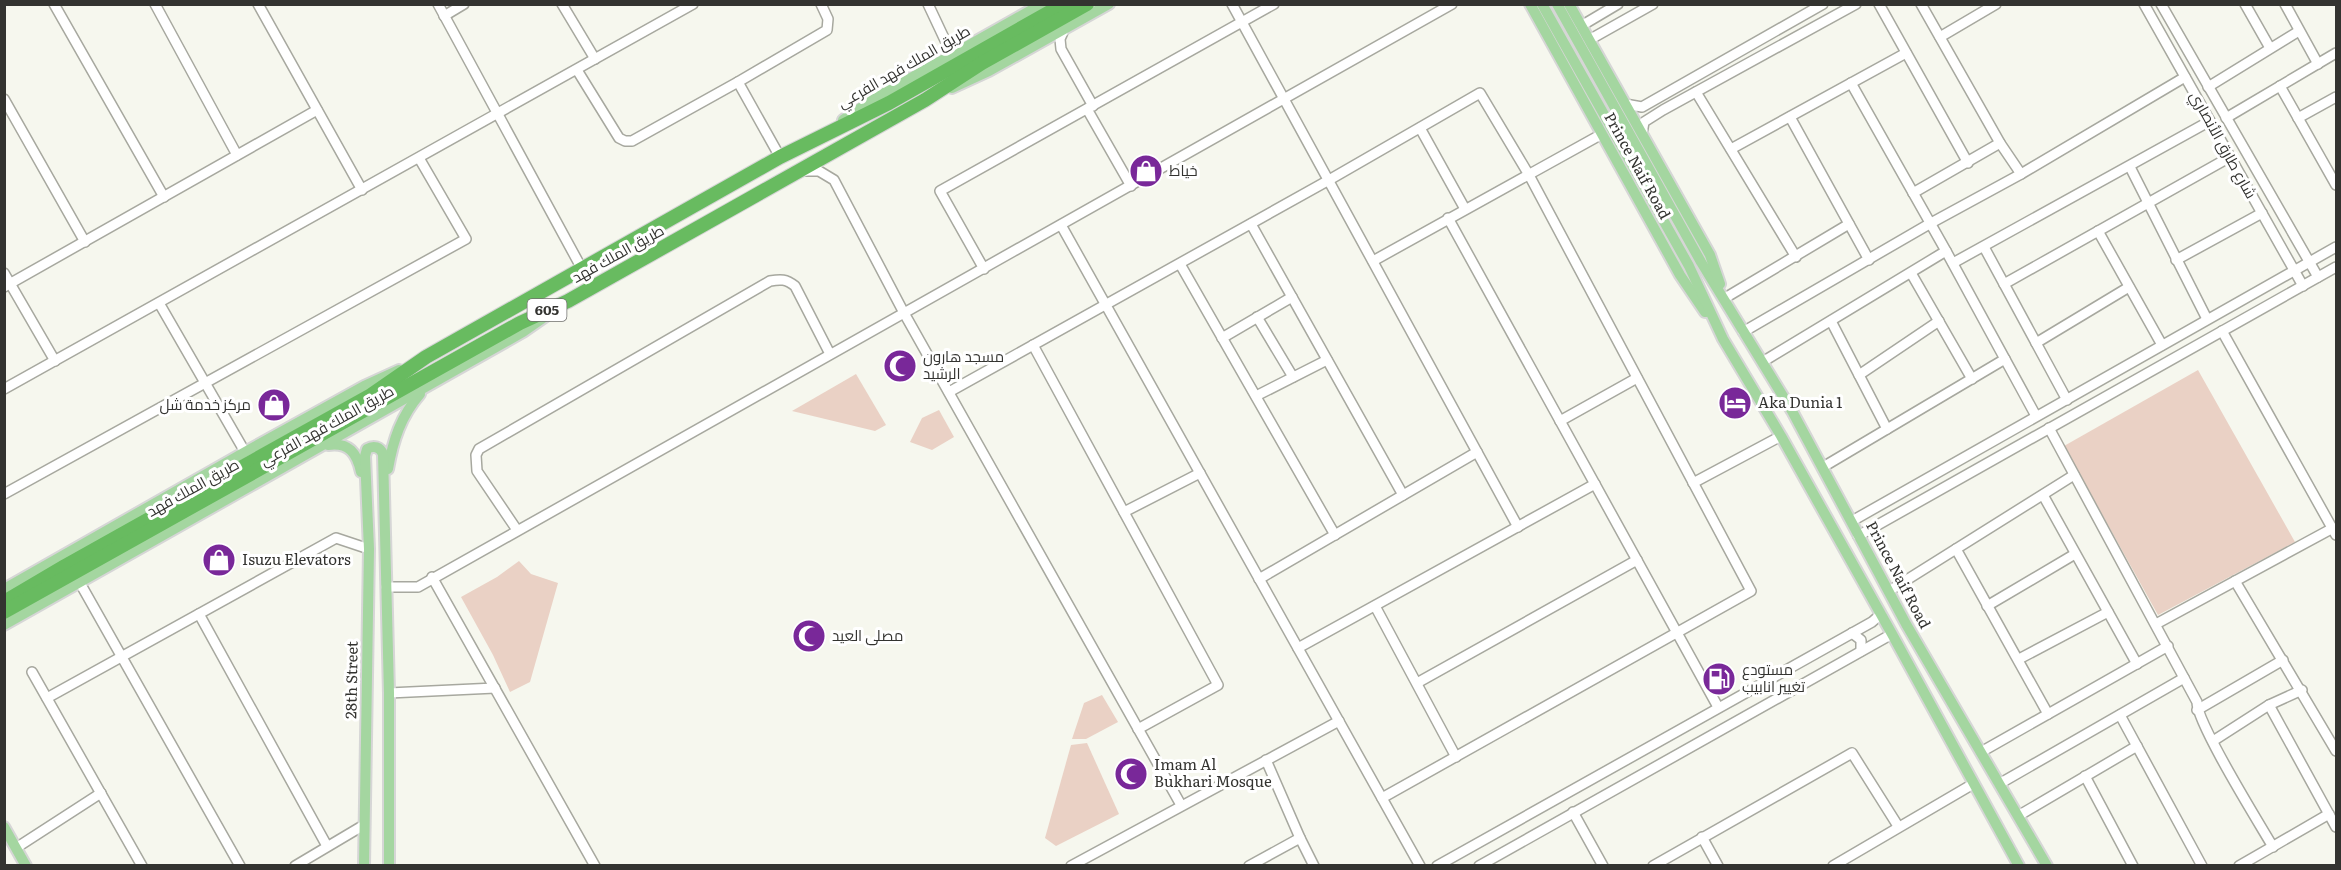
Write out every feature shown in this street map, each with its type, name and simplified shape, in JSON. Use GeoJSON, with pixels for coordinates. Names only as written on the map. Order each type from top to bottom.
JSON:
{"type":"FeatureCollection","features":[{"type":"Feature","properties":{"kind":"highway","name":"طريق الملك فهد"},"geometry":{"type":"LineString","coordinates":[[4,602],[370,395],[426,357],[780,157],[889,103],[1064,4]]}},
{"type":"Feature","properties":{"kind":"highway","name":"طريق الملك فهد"},"geometry":{"type":"LineString","coordinates":[[5,622],[520,322],[568,301],[925,100],[982,63],[1088,4]]}},
{"type":"Feature","properties":{"kind":"main road","name":"طريق الملك فهد الفرعي"},"geometry":{"type":"LineString","coordinates":[[814,139],[877,98],[1042,4]]}},
{"type":"Feature","properties":{"kind":"main road"},"geometry":{"type":"LineString","coordinates":[[925,100],[989,71],[1109,4]]}},
{"type":"Feature","properties":{"kind":"main road","name":"Prince Naif Road"},"geometry":{"type":"LineString","coordinates":[[1530,4],[1680,275],[1723,339],[1781,436],[2019,866]]}},
{"type":"Feature","properties":{"kind":"main road","name":"Prince Naif Road"},"geometry":{"type":"LineString","coordinates":[[1542,4],[1689,267],[1723,339]]}},
{"type":"Feature","properties":{"kind":"main road","name":"Prince Naif Road"},"geometry":{"type":"LineString","coordinates":[[1557,4],[1701,262],[1725,298],[1743,332],[1764,361],[1906,624],[2047,866]]}},
{"type":"Feature","properties":{"kind":"main road","name":"Prince Naif Road"},"geometry":{"type":"LineString","coordinates":[[1569,4],[1710,255],[1725,298]]}},
{"type":"Feature","properties":{"kind":"main road","name":"طريق الملك فهد الفرعي"},"geometry":{"type":"LineString","coordinates":[[5,622],[80,584],[523,332],[568,301]]}},
{"type":"Feature","properties":{"kind":"main road","name":"طريق الملك فهد الفرعي"},"geometry":{"type":"LineString","coordinates":[[4,589],[364,386],[426,357]]}},
{"type":"Feature","properties":{"kind":"main road"},"geometry":{"type":"LineString","coordinates":[[384,496],[398,427],[411,404],[426,387]]}},
{"type":"Feature","properties":{"kind":"main road"},"geometry":{"type":"LineString","coordinates":[[322,446],[330,444],[345,446],[355,453],[366,496]]}},
{"type":"Feature","properties":{"kind":"main road"},"geometry":{"type":"LineString","coordinates":[[366,496],[366,452],[370,447],[375,447],[382,450],[383,454],[388,693],[388,866]]}},
{"type":"Feature","properties":{"kind":"main road","name":"28th Street"},"geometry":{"type":"LineString","coordinates":[[364,866],[369,549],[366,496]]}},
{"type":"Feature","properties":{"kind":"main road"},"geometry":{"type":"LineString","coordinates":[[4,827],[26,866]]}},
{"type":"Feature","properties":{"kind":"street"},"geometry":{"type":"LineString","coordinates":[[54,4],[164,197]]}},
{"type":"Feature","properties":{"kind":"street"},"geometry":{"type":"LineString","coordinates":[[154,4],[237,155]]}},
{"type":"Feature","properties":{"kind":"street"},"geometry":{"type":"LineString","coordinates":[[258,4],[362,190]]}},
{"type":"Feature","properties":{"kind":"street"},"geometry":{"type":"LineString","coordinates":[[438,4],[582,269]]}},
{"type":"Feature","properties":{"kind":"street"},"geometry":{"type":"LineString","coordinates":[[444,16],[464,4]]}},
{"type":"Feature","properties":{"kind":"street"},"geometry":{"type":"LineString","coordinates":[[562,4],[595,60]]}},
{"type":"Feature","properties":{"kind":"street"},"geometry":{"type":"LineString","coordinates":[[4,389],[693,4]]}},
{"type":"Feature","properties":{"kind":"street"},"geometry":{"type":"LineString","coordinates":[[577,70],[619,138],[632,141],[827,30],[828,19],[821,4]]}},
{"type":"Feature","properties":{"kind":"street"},"geometry":{"type":"LineString","coordinates":[[928,4],[952,55]]}},
{"type":"Feature","properties":{"kind":"street"},"geometry":{"type":"LineString","coordinates":[[1232,4],[1518,526]]}},
{"type":"Feature","properties":{"kind":"street"},"geometry":{"type":"LineString","coordinates":[[984,268],[940,191],[1274,4]]}},
{"type":"Feature","properties":{"kind":"street"},"geometry":{"type":"LineString","coordinates":[[386,587],[418,587],[1285,99],[1435,9],[1452,4]]}},
{"type":"Feature","properties":{"kind":"street"},"geometry":{"type":"LineString","coordinates":[[1589,40],[1653,4]]}},
{"type":"Feature","properties":{"kind":"street"},"geometry":{"type":"LineString","coordinates":[[1625,104],[1642,107],[1809,8],[1823,4]]}},
{"type":"Feature","properties":{"kind":"street"},"geometry":{"type":"LineString","coordinates":[[1642,134],[1644,122],[1856,4]]}},
{"type":"Feature","properties":{"kind":"street"},"geometry":{"type":"LineString","coordinates":[[1879,4],[1968,163]]}},
{"type":"Feature","properties":{"kind":"street"},"geometry":{"type":"LineString","coordinates":[[1921,4],[2000,143],[2021,174]]}},
{"type":"Feature","properties":{"kind":"street","name":"شارع طارق الأنصاري"},"geometry":{"type":"LineString","coordinates":[[2144,4],[2303,286]]}},
{"type":"Feature","properties":{"kind":"street"},"geometry":{"type":"LineString","coordinates":[[2161,4],[2318,277]]}},
{"type":"Feature","properties":{"kind":"street"},"geometry":{"type":"LineString","coordinates":[[2245,4],[2270,48]]}},
{"type":"Feature","properties":{"kind":"street"},"geometry":{"type":"LineString","coordinates":[[2285,4],[2318,64]]}},
{"type":"Feature","properties":{"kind":"street"},"geometry":{"type":"LineString","coordinates":[[1581,26],[1617,5],[1625,20]]}},
{"type":"Feature","properties":{"kind":"street"},"geometry":{"type":"LineString","coordinates":[[1940,37],[1991,6]]}},
{"type":"Feature","properties":{"kind":"street"},"geometry":{"type":"LineString","coordinates":[[1809,8],[1818,25]]}},
{"type":"Feature","properties":{"kind":"street"},"geometry":{"type":"LineString","coordinates":[[1064,30],[1060,39],[1061,49],[1131,186]]}},
{"type":"Feature","properties":{"kind":"street"},"geometry":{"type":"LineString","coordinates":[[2208,87],[2300,31]]}},
{"type":"Feature","properties":{"kind":"street"},"geometry":{"type":"LineString","coordinates":[[1731,149],[1906,53]]}},
{"type":"Feature","properties":{"kind":"street"},"geometry":{"type":"LineString","coordinates":[[2226,118],[2337,53]]}},
{"type":"Feature","properties":{"kind":"street"},"geometry":{"type":"LineString","coordinates":[[1743,332],[1931,223],[2021,174],[2185,77]]}},
{"type":"Feature","properties":{"kind":"street"},"geometry":{"type":"LineString","coordinates":[[738,82],[780,157]]}},
{"type":"Feature","properties":{"kind":"street"},"geometry":{"type":"LineString","coordinates":[[1851,83],[1931,223],[2036,416]]}},
{"type":"Feature","properties":{"kind":"street"},"geometry":{"type":"LineString","coordinates":[[2280,86],[2335,179]]}},
{"type":"Feature","properties":{"kind":"street"},"geometry":{"type":"LineString","coordinates":[[1696,92],[1796,257]]}},
{"type":"Feature","properties":{"kind":"street"},"geometry":{"type":"LineString","coordinates":[[949,392],[1480,93],[1529,176],[1751,591],[1382,798]]}},
{"type":"Feature","properties":{"kind":"street"},"geometry":{"type":"LineString","coordinates":[[2298,118],[2337,97]]}},
{"type":"Feature","properties":{"kind":"street"},"geometry":{"type":"LineString","coordinates":[[4,99],[85,242]]}},
{"type":"Feature","properties":{"kind":"street"},"geometry":{"type":"LineString","coordinates":[[8,285],[317,110]]}},
{"type":"Feature","properties":{"kind":"street"},"geometry":{"type":"LineString","coordinates":[[1790,117],[1869,260]]}},
{"type":"Feature","properties":{"kind":"street"},"geometry":{"type":"LineString","coordinates":[[1953,263],[2210,121]]}},
{"type":"Feature","properties":{"kind":"street"},"geometry":{"type":"LineString","coordinates":[[1420,128],[1465,209]]}},
{"type":"Feature","properties":{"kind":"street"},"geometry":{"type":"LineString","coordinates":[[1373,261],[1602,134]]}},
{"type":"Feature","properties":{"kind":"street"},"geometry":{"type":"LineString","coordinates":[[1913,193],[2000,143]]}},
{"type":"Feature","properties":{"kind":"street"},"geometry":{"type":"LineString","coordinates":[[2004,284],[2230,157]]}},
{"type":"Feature","properties":{"kind":"street"},"geometry":{"type":"LineString","coordinates":[[4,494],[466,239],[419,158]]}},
{"type":"Feature","properties":{"kind":"street"},"geometry":{"type":"LineString","coordinates":[[2130,167],[2207,319]]}},
{"type":"Feature","properties":{"kind":"street"},"geometry":{"type":"LineString","coordinates":[[798,172],[819,171],[834,180],[904,313],[1181,805]]}},
{"type":"Feature","properties":{"kind":"street"},"geometry":{"type":"LineString","coordinates":[[2176,260],[2262,213]]}},
{"type":"Feature","properties":{"kind":"street"},"geometry":{"type":"LineString","coordinates":[[1448,218],[1718,707]]}},
{"type":"Feature","properties":{"kind":"street"},"geometry":{"type":"LineString","coordinates":[[1251,224],[1403,495]]}},
{"type":"Feature","properties":{"kind":"street"},"geometry":{"type":"LineString","coordinates":[[1725,298],[1849,224]]}},
{"type":"Feature","properties":{"kind":"street"},"geometry":{"type":"LineString","coordinates":[[1061,225],[1420,866]]}},
{"type":"Feature","properties":{"kind":"street"},"geometry":{"type":"LineString","coordinates":[[2098,231],[2162,345]]}},
{"type":"Feature","properties":{"kind":"street"},"geometry":{"type":"LineString","coordinates":[[1984,246],[2067,400]]}},
{"type":"Feature","properties":{"kind":"street"},"geometry":{"type":"LineString","coordinates":[[1852,521],[2337,247]]}},
{"type":"Feature","properties":{"kind":"street"},"geometry":{"type":"LineString","coordinates":[[1764,361],[1946,251]]}},
{"type":"Feature","properties":{"kind":"street"},"geometry":{"type":"LineString","coordinates":[[1179,264],[1335,535]]}},
{"type":"Feature","properties":{"kind":"street"},"geometry":{"type":"LineString","coordinates":[[1858,536],[2337,267]]}},
{"type":"Feature","properties":{"kind":"street"},"geometry":{"type":"LineString","coordinates":[[4,273],[8,285],[55,361]]}},
{"type":"Feature","properties":{"kind":"street"},"geometry":{"type":"LineString","coordinates":[[1911,273],[1972,379]]}},
{"type":"Feature","properties":{"kind":"street"},"geometry":{"type":"LineString","coordinates":[[517,530],[477,471],[475,463],[479,449],[770,281],[780,279],[789,281],[795,286],[830,354]]}},
{"type":"Feature","properties":{"kind":"street"},"geometry":{"type":"LineString","coordinates":[[2036,343],[2129,287]]}},
{"type":"Feature","properties":{"kind":"street"},"geometry":{"type":"LineString","coordinates":[[1222,338],[1292,297]]}},
{"type":"Feature","properties":{"kind":"street"},"geometry":{"type":"LineString","coordinates":[[159,303],[245,452]]}},
{"type":"Feature","properties":{"kind":"street"},"geometry":{"type":"LineString","coordinates":[[1257,317],[1293,377]]}},
{"type":"Feature","properties":{"kind":"street"},"geometry":{"type":"LineString","coordinates":[[1832,321],[1887,429]]}},
{"type":"Feature","properties":{"kind":"street"},"geometry":{"type":"LineString","coordinates":[[1859,375],[1939,321]]}},
{"type":"Feature","properties":{"kind":"street"},"geometry":{"type":"LineString","coordinates":[[2156,624],[2235,581],[2335,532],[2222,331]]}},
{"type":"Feature","properties":{"kind":"street"},"geometry":{"type":"LineString","coordinates":[[1033,345],[1218,685],[1138,729]]}},
{"type":"Feature","properties":{"kind":"street"},"geometry":{"type":"LineString","coordinates":[[1823,467],[2005,359]]}},
{"type":"Feature","properties":{"kind":"street"},"geometry":{"type":"LineString","coordinates":[[1256,396],[1327,360]]}},
{"type":"Feature","properties":{"kind":"street"},"geometry":{"type":"LineString","coordinates":[[1560,421],[1637,378]]}},
{"type":"Feature","properties":{"kind":"street"},"geometry":{"type":"LineString","coordinates":[[2092,385],[2101,399]]}},
{"type":"Feature","properties":{"kind":"street"},"geometry":{"type":"LineString","coordinates":[[2049,428],[2168,646],[2197,702],[2197,710],[2213,741],[2273,847]]}},
{"type":"Feature","properties":{"kind":"street"},"geometry":{"type":"LineString","coordinates":[[1693,483],[1781,436]]}},
{"type":"Feature","properties":{"kind":"street"},"geometry":{"type":"LineString","coordinates":[[1259,579],[1477,452]]}},
{"type":"Feature","properties":{"kind":"street"},"geometry":{"type":"LineString","coordinates":[[1124,512],[1200,473]]}},
{"type":"Feature","properties":{"kind":"street"},"geometry":{"type":"LineString","coordinates":[[1889,591],[2074,475]]}},
{"type":"Feature","properties":{"kind":"street"},"geometry":{"type":"LineString","coordinates":[[1298,648],[1595,484]]}},
{"type":"Feature","properties":{"kind":"street"},"geometry":{"type":"LineString","coordinates":[[1900,494],[1910,507]]}},
{"type":"Feature","properties":{"kind":"street"},"geometry":{"type":"LineString","coordinates":[[2043,495],[2137,664]]}},
{"type":"Feature","properties":{"kind":"street"},"geometry":{"type":"LineString","coordinates":[[47,698],[336,538],[369,549]]}},
{"type":"Feature","properties":{"kind":"street"},"geometry":{"type":"LineString","coordinates":[[1956,549],[2048,714]]}},
{"type":"Feature","properties":{"kind":"street"},"geometry":{"type":"LineString","coordinates":[[1987,606],[2075,554]]}},
{"type":"Feature","properties":{"kind":"street"},"geometry":{"type":"LineString","coordinates":[[1417,683],[1637,560]]}},
{"type":"Feature","properties":{"kind":"street"},"geometry":{"type":"LineString","coordinates":[[432,578],[595,866]]}},
{"type":"Feature","properties":{"kind":"street"},"geometry":{"type":"LineString","coordinates":[[2235,581],[2337,751]]}},
{"type":"Feature","properties":{"kind":"street"},"geometry":{"type":"LineString","coordinates":[[80,584],[240,866]]}},
{"type":"Feature","properties":{"kind":"street"},"geometry":{"type":"LineString","coordinates":[[1375,606],[1456,757]]}},
{"type":"Feature","properties":{"kind":"street"},"geometry":{"type":"LineString","coordinates":[[2019,659],[2108,612]]}},
{"type":"Feature","properties":{"kind":"street"},"geometry":{"type":"LineString","coordinates":[[200,614],[327,846]]}},
{"type":"Feature","properties":{"kind":"street"},"geometry":{"type":"LineString","coordinates":[[1437,866],[1852,633],[1881,614]]}},
{"type":"Feature","properties":{"kind":"street"},"geometry":{"type":"LineString","coordinates":[[1852,633],[1861,640],[1861,651]]}},
{"type":"Feature","properties":{"kind":"street"},"geometry":{"type":"LineString","coordinates":[[1479,866],[1892,634]]}},
{"type":"Feature","properties":{"kind":"street"},"geometry":{"type":"LineString","coordinates":[[1981,752],[2168,646]]}},
{"type":"Feature","properties":{"kind":"street"},"geometry":{"type":"LineString","coordinates":[[2197,710],[2283,660]]}},
{"type":"Feature","properties":{"kind":"street"},"geometry":{"type":"LineString","coordinates":[[32,672],[142,866]]}},
{"type":"Feature","properties":{"kind":"street"},"geometry":{"type":"LineString","coordinates":[[1999,784],[2184,678]]}},
{"type":"Feature","properties":{"kind":"street"},"geometry":{"type":"LineString","coordinates":[[388,693],[495,688]]}},
{"type":"Feature","properties":{"kind":"street"},"geometry":{"type":"LineString","coordinates":[[2213,741],[2269,705],[2302,690]]}},
{"type":"Feature","properties":{"kind":"street"},"geometry":{"type":"LineString","coordinates":[[2269,705],[2337,827]]}},
{"type":"Feature","properties":{"kind":"street"},"geometry":{"type":"LineString","coordinates":[[2120,715],[2202,866]]}},
{"type":"Feature","properties":{"kind":"street"},"geometry":{"type":"LineString","coordinates":[[1071,866],[1339,721]]}},
{"type":"Feature","properties":{"kind":"street"},"geometry":{"type":"LineString","coordinates":[[2018,816],[2137,746]]}},
{"type":"Feature","properties":{"kind":"street"},"geometry":{"type":"LineString","coordinates":[[1653,866],[1852,753],[1898,826]]}},
{"type":"Feature","properties":{"kind":"street"},"geometry":{"type":"LineString","coordinates":[[1266,760],[1314,866]]}},
{"type":"Feature","properties":{"kind":"street"},"geometry":{"type":"LineString","coordinates":[[2085,776],[2133,866]]}},
{"type":"Feature","properties":{"kind":"street"},"geometry":{"type":"LineString","coordinates":[[1833,866],[1973,784]]}},
{"type":"Feature","properties":{"kind":"street"},"geometry":{"type":"LineString","coordinates":[[16,848],[101,792]]}},
{"type":"Feature","properties":{"kind":"street"},"geometry":{"type":"LineString","coordinates":[[1572,812],[1603,866]]}},
{"type":"Feature","properties":{"kind":"street"},"geometry":{"type":"LineString","coordinates":[[2239,866],[2329,814]]}},
{"type":"Feature","properties":{"kind":"street"},"geometry":{"type":"LineString","coordinates":[[296,866],[364,825]]}},
{"type":"Feature","properties":{"kind":"street"},"geometry":{"type":"LineString","coordinates":[[1702,837],[1718,866]]}},
{"type":"Feature","properties":{"kind":"street"},"geometry":{"type":"LineString","coordinates":[[1249,866],[1300,838]]}},
{"type":"Feature","properties":{"kind":"shaded area"},"geometry":{"type":"Polygon","coordinates":[[[2198,370],[2295,542],[2158,615],[2064,446],[2198,370]]]}},
{"type":"Feature","properties":{"kind":"shaded area"},"geometry":{"type":"Polygon","coordinates":[[[856,374],[886,425],[875,431],[792,411],[856,374]]]}},
{"type":"Feature","properties":{"kind":"shaded area"},"geometry":{"type":"Polygon","coordinates":[[[939,410],[954,437],[932,450],[910,442],[922,418],[939,410]]]}},
{"type":"Feature","properties":{"kind":"shaded area"},"geometry":{"type":"Polygon","coordinates":[[[519,561],[531,574],[558,583],[530,682],[510,692],[493,655],[461,597],[497,577],[519,561]]]}},
{"type":"Feature","properties":{"kind":"shaded area"},"geometry":{"type":"Polygon","coordinates":[[[1102,695],[1118,722],[1086,739],[1072,739],[1084,703],[1102,695]]]}},
{"type":"Feature","properties":{"kind":"shaded area"},"geometry":{"type":"Polygon","coordinates":[[[1087,743],[1119,814],[1056,846],[1045,838],[1071,745],[1087,743]]]}},
{"type":"Feature","properties":{"kind":"place","name":"خياط"},"geometry":{"type":"Point","coordinates":[1146,171]}},
{"type":"Feature","properties":{"kind":"place","name":"مسجد هارون الرشيد"},"geometry":{"type":"Point","coordinates":[900,366]}},
{"type":"Feature","properties":{"kind":"place","name":"Aka Dunia 1"},"geometry":{"type":"Point","coordinates":[1735,403]}},
{"type":"Feature","properties":{"kind":"place","name":"مركز خدمة شل"},"geometry":{"type":"Point","coordinates":[274,405]}},
{"type":"Feature","properties":{"kind":"place","name":"Isuzu Elevators"},"geometry":{"type":"Point","coordinates":[219,560]}},
{"type":"Feature","properties":{"kind":"place","name":"مصلى العيد"},"geometry":{"type":"Point","coordinates":[809,636]}},
{"type":"Feature","properties":{"kind":"place","name":"مستودع تغيير انابيب"},"geometry":{"type":"Point","coordinates":[1719,679]}},
{"type":"Feature","properties":{"kind":"place","name":"Imam Al Bukhari Mosque"},"geometry":{"type":"Point","coordinates":[1131,774]}}]}
